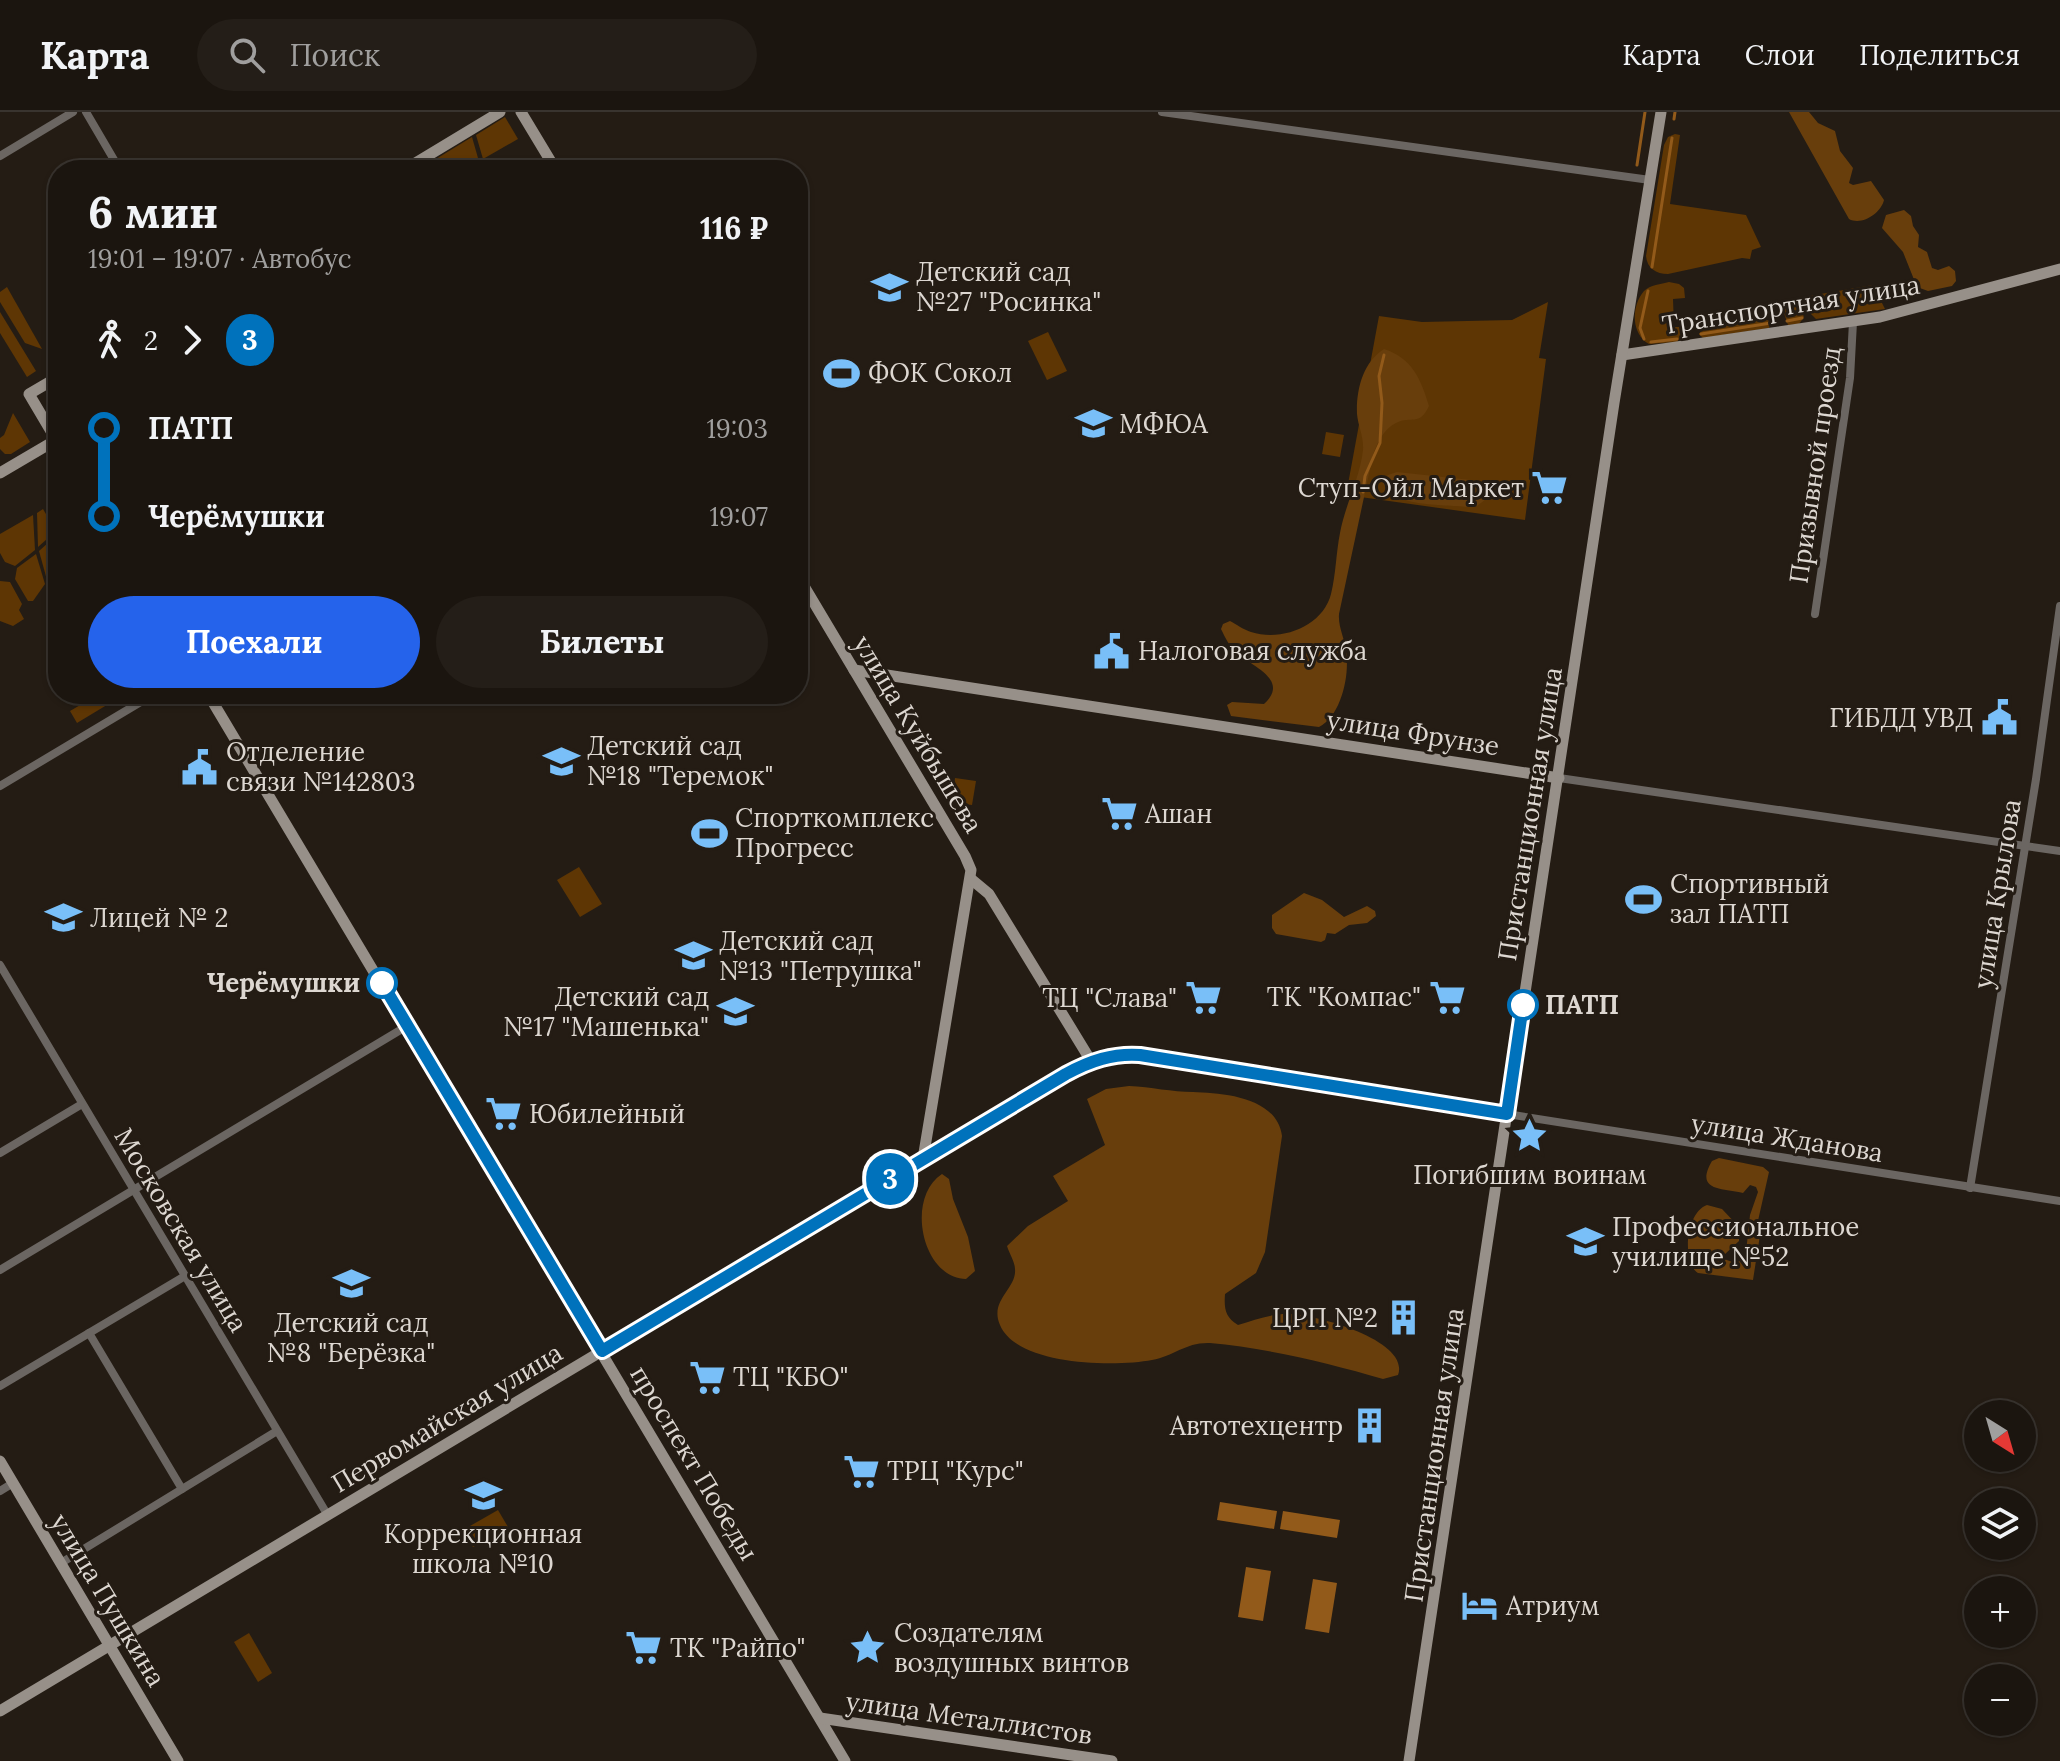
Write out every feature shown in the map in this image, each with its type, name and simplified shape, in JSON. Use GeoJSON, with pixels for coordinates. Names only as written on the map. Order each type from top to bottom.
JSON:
{"type":"FeatureCollection","features":[{"type":"Feature","properties":{"kind":"main road"},"geometry":{"type":"LineString","coordinates":[[421,160],[500,112]]}},
{"type":"Feature","properties":{"kind":"main road"},"geometry":{"type":"LineString","coordinates":[[521,112],[550,160]]}},
{"type":"Feature","properties":{"kind":"main road","name":"Пристанционная улица"},"geometry":{"type":"LineString","coordinates":[[1409,1761],[1661,112]]}},
{"type":"Feature","properties":{"kind":"main road","name":"Транспортная улица"},"geometry":{"type":"LineString","coordinates":[[1622,355],[1901,313],[2060,269]]}},
{"type":"Feature","properties":{"kind":"main road"},"geometry":{"type":"LineString","coordinates":[[48,383],[29,394],[48,426]]}},
{"type":"Feature","properties":{"kind":"main road"},"geometry":{"type":"LineString","coordinates":[[0,473],[48,446]]}},
{"type":"Feature","properties":{"kind":"main road","name":"улица Куйбышева"},"geometry":{"type":"LineString","coordinates":[[808,593],[965,856],[971,879]]}},
{"type":"Feature","properties":{"kind":"main road","name":"улица Фрунзе"},"geometry":{"type":"LineString","coordinates":[[854,670],[1559,778]]}},
{"type":"Feature","properties":{"kind":"main road","name":"проспект Победы"},"geometry":{"type":"LineString","coordinates":[[214,704],[845,1761]]}},
{"type":"Feature","properties":{"kind":"main road"},"geometry":{"type":"LineString","coordinates":[[971,879],[989,894],[1091,1061]]}},
{"type":"Feature","properties":{"kind":"main road"},"geometry":{"type":"LineString","coordinates":[[923,1159],[971,879]]}},
{"type":"Feature","properties":{"kind":"main road","name":"Первомайская улица"},"geometry":{"type":"LineString","coordinates":[[0,1711],[1091,1061],[1118,1055],[1140,1055],[1507,1114]]}},
{"type":"Feature","properties":{"kind":"main road","name":"улица Пушкина"},"geometry":{"type":"LineString","coordinates":[[0,1461],[174,1759]]}},
{"type":"Feature","properties":{"kind":"main road","name":"улица Металлистов"},"geometry":{"type":"LineString","coordinates":[[820,1718],[1112,1761]]}},
{"type":"Feature","properties":{"kind":"street"},"geometry":{"type":"LineString","coordinates":[[0,156],[73,112]]}},
{"type":"Feature","properties":{"kind":"street"},"geometry":{"type":"LineString","coordinates":[[86,112],[114,160]]}},
{"type":"Feature","properties":{"kind":"street"},"geometry":{"type":"LineString","coordinates":[[1162,112],[1650,180]]}},
{"type":"Feature","properties":{"kind":"street","name":"Призывной проезд"},"geometry":{"type":"LineString","coordinates":[[1815,614],[1850,378],[1853,322]]}},
{"type":"Feature","properties":{"kind":"street","name":"улица Крылова"},"geometry":{"type":"LineString","coordinates":[[1970,1188],[2026,846],[2060,606]]}},
{"type":"Feature","properties":{"kind":"street"},"geometry":{"type":"LineString","coordinates":[[0,786],[137,704]]}},
{"type":"Feature","properties":{"kind":"street","name":"улица Фрунзе"},"geometry":{"type":"LineString","coordinates":[[1559,778],[2060,851]]}},
{"type":"Feature","properties":{"kind":"street","name":"Московская улица"},"geometry":{"type":"LineString","coordinates":[[0,965],[327,1514]]}},
{"type":"Feature","properties":{"kind":"street"},"geometry":{"type":"LineString","coordinates":[[0,1270],[407,1026]]}},
{"type":"Feature","properties":{"kind":"street"},"geometry":{"type":"LineString","coordinates":[[0,1153],[82,1104]]}},
{"type":"Feature","properties":{"kind":"street","name":"улица Жданова"},"geometry":{"type":"LineString","coordinates":[[1507,1114],[2060,1201]]}},
{"type":"Feature","properties":{"kind":"street"},"geometry":{"type":"LineString","coordinates":[[0,1386],[185,1276]]}},
{"type":"Feature","properties":{"kind":"street"},"geometry":{"type":"LineString","coordinates":[[89,1333],[182,1489]]}},
{"type":"Feature","properties":{"kind":"street"},"geometry":{"type":"LineString","coordinates":[[61,1563],[277,1431]]}},
{"type":"Feature","properties":{"kind":"street"},"geometry":{"type":"LineString","coordinates":[[0,1491],[13,1483]]}},
{"type":"Feature","properties":{"kind":"shaded area"},"geometry":{"type":"Polygon","coordinates":[[[1789,112],[1809,112],[1818,123],[1835,131],[1840,151],[1853,168],[1849,183],[1871,181],[1884,200],[1875,214],[1860,221],[1849,219],[1789,112]]]}},
{"type":"Feature","properties":{"kind":"shaded area"},"geometry":{"type":"Polygon","coordinates":[[[505,117],[518,139],[483,159],[476,135],[505,117]]]}},
{"type":"Feature","properties":{"kind":"shaded area"},"geometry":{"type":"Polygon","coordinates":[[[1680,135],[1670,204],[1746,215],[1761,247],[1752,250],[1750,259],[1742,258],[1668,274],[1656,271],[1648,264],[1646,256],[1664,145],[1668,137],[1680,135]]]}},
{"type":"Feature","properties":{"kind":"shaded area"},"geometry":{"type":"Polygon","coordinates":[[[472,137],[478,158],[476,160],[434,160],[472,137]]]}},
{"type":"Feature","properties":{"kind":"shaded area"},"geometry":{"type":"Polygon","coordinates":[[[1904,210],[1911,216],[1919,235],[1918,247],[1927,252],[1932,268],[1938,270],[1949,266],[1955,271],[1956,281],[1952,286],[1928,291],[1917,287],[1903,252],[1882,228],[1886,215],[1904,210]]]}},
{"type":"Feature","properties":{"kind":"shaded area"},"geometry":{"type":"Polygon","coordinates":[[[1669,282],[1684,288],[1685,298],[1673,299],[1674,327],[1683,327],[1683,333],[1677,342],[1649,344],[1636,327],[1637,304],[1646,289],[1669,282]]]}},
{"type":"Feature","properties":{"kind":"shaded area"},"geometry":{"type":"Polygon","coordinates":[[[1873,285],[1885,309],[1816,319],[1803,297],[1873,285]]]}},
{"type":"Feature","properties":{"kind":"shaded area"},"geometry":{"type":"Polygon","coordinates":[[[7,287],[42,349],[25,343],[0,302],[0,292],[7,287]]]}},
{"type":"Feature","properties":{"kind":"shaded area"},"geometry":{"type":"Polygon","coordinates":[[[1797,298],[1804,317],[1799,324],[1788,325],[1780,301],[1797,298]]]}},
{"type":"Feature","properties":{"kind":"shaded area"},"geometry":{"type":"Polygon","coordinates":[[[1548,302],[1539,358],[1546,359],[1525,520],[1346,495],[1379,316],[1422,322],[1512,320],[1548,302]]]}},
{"type":"Feature","properties":{"kind":"shaded area"},"geometry":{"type":"Polygon","coordinates":[[[0,312],[36,371],[27,377],[0,333],[0,312]]]}},
{"type":"Feature","properties":{"kind":"shaded area"},"geometry":{"type":"Polygon","coordinates":[[[1763,318],[1771,322],[1769,328],[1703,338],[1699,334],[1709,327],[1763,318]]]}},
{"type":"Feature","properties":{"kind":"shaded area"},"geometry":{"type":"Polygon","coordinates":[[[1048,332],[1067,371],[1047,380],[1028,341],[1048,332]]]}},
{"type":"Feature","properties":{"kind":"shaded area"},"geometry":{"type":"Polygon","coordinates":[[[1384,349],[1402,358],[1414,371],[1429,406],[1422,416],[1396,423],[1388,429],[1373,455],[1339,614],[1347,661],[1345,683],[1338,704],[1327,722],[1319,727],[1231,716],[1227,705],[1232,702],[1264,704],[1273,687],[1265,674],[1231,647],[1221,629],[1223,624],[1230,621],[1263,635],[1288,633],[1310,623],[1327,605],[1333,586],[1342,523],[1363,450],[1357,414],[1360,386],[1371,361],[1384,349]]]}},
{"type":"Feature","properties":{"kind":"shaded area"},"geometry":{"type":"Polygon","coordinates":[[[13,413],[30,442],[11,454],[5,454],[0,449],[0,438],[13,413]]]}},
{"type":"Feature","properties":{"kind":"shaded area"},"geometry":{"type":"Polygon","coordinates":[[[1326,432],[1344,435],[1340,457],[1322,454],[1326,432]]]}},
{"type":"Feature","properties":{"kind":"shaded area"},"geometry":{"type":"Polygon","coordinates":[[[1397,472],[1471,480],[1482,483],[1490,496],[1477,506],[1467,507],[1406,500],[1395,496],[1382,480],[1397,472]]]}},
{"type":"Feature","properties":{"kind":"shaded area"},"geometry":{"type":"Polygon","coordinates":[[[43,509],[48,517],[48,538],[38,547],[37,513],[43,509]]]}},
{"type":"Feature","properties":{"kind":"shaded area"},"geometry":{"type":"Polygon","coordinates":[[[33,515],[35,550],[15,566],[5,562],[0,553],[0,534],[33,515]]]}},
{"type":"Feature","properties":{"kind":"shaded area"},"geometry":{"type":"Polygon","coordinates":[[[48,543],[47,580],[39,551],[48,543]]]}},
{"type":"Feature","properties":{"kind":"shaded area"},"geometry":{"type":"Polygon","coordinates":[[[36,554],[45,584],[33,601],[28,601],[15,579],[17,568],[36,554]]]}},
{"type":"Feature","properties":{"kind":"shaded area"},"geometry":{"type":"Polygon","coordinates":[[[0,581],[10,582],[22,604],[19,610],[24,619],[13,626],[0,621],[0,581]]]}},
{"type":"Feature","properties":{"kind":"shaded area"},"geometry":{"type":"Polygon","coordinates":[[[82,704],[108,704],[77,723],[70,711],[82,704]]]}},
{"type":"Feature","properties":{"kind":"shaded area"},"geometry":{"type":"Polygon","coordinates":[[[955,778],[976,781],[972,805],[956,803],[953,796],[955,778]]]}},
{"type":"Feature","properties":{"kind":"shaded area"},"geometry":{"type":"Polygon","coordinates":[[[579,867],[602,904],[580,917],[557,880],[579,867]]]}},
{"type":"Feature","properties":{"kind":"shaded area"},"geometry":{"type":"Polygon","coordinates":[[[1304,893],[1322,900],[1344,917],[1367,906],[1375,911],[1376,916],[1367,923],[1349,925],[1335,934],[1327,933],[1321,942],[1276,934],[1272,928],[1272,915],[1304,893]]]}},
{"type":"Feature","properties":{"kind":"shaded area"},"geometry":{"type":"Polygon","coordinates":[[[1129,1086],[1233,1096],[1260,1105],[1270,1113],[1278,1123],[1282,1136],[1265,1252],[1256,1273],[1225,1294],[1228,1315],[1238,1325],[1268,1316],[1299,1315],[1357,1331],[1390,1351],[1398,1362],[1398,1375],[1383,1379],[1297,1357],[1210,1343],[1194,1345],[1152,1360],[1092,1363],[1046,1356],[1010,1339],[998,1316],[1000,1302],[1012,1283],[1015,1269],[1007,1246],[1028,1226],[1068,1201],[1053,1176],[1105,1145],[1087,1099],[1106,1089],[1129,1086]]]}},
{"type":"Feature","properties":{"kind":"shaded area"},"geometry":{"type":"Polygon","coordinates":[[[1719,1158],[1763,1167],[1769,1172],[1755,1234],[1760,1235],[1753,1280],[1698,1273],[1690,1259],[1690,1227],[1700,1210],[1707,1205],[1722,1209],[1739,1227],[1739,1241],[1724,1255],[1724,1259],[1735,1263],[1746,1252],[1750,1215],[1758,1192],[1756,1187],[1750,1185],[1743,1193],[1713,1187],[1706,1178],[1707,1171],[1712,1161],[1719,1158]]]}},
{"type":"Feature","properties":{"kind":"shaded area"},"geometry":{"type":"Polygon","coordinates":[[[942,1174],[949,1179],[953,1199],[968,1237],[975,1271],[966,1279],[951,1275],[938,1266],[929,1252],[924,1235],[924,1200],[931,1185],[942,1174]]]}},
{"type":"Feature","properties":{"kind":"shaded area"},"geometry":{"type":"Polygon","coordinates":[[[1220,1502],[1277,1511],[1274,1529],[1217,1520],[1220,1502]]]}},
{"type":"Feature","properties":{"kind":"shaded area"},"geometry":{"type":"Polygon","coordinates":[[[498,1510],[508,1527],[473,1547],[463,1530],[498,1510]]]}},
{"type":"Feature","properties":{"kind":"shaded area"},"geometry":{"type":"Polygon","coordinates":[[[1283,1511],[1340,1520],[1337,1538],[1280,1529],[1283,1511]]]}},
{"type":"Feature","properties":{"kind":"shaded area"},"geometry":{"type":"Polygon","coordinates":[[[1246,1567],[1271,1571],[1263,1621],[1238,1617],[1246,1567]]]}},
{"type":"Feature","properties":{"kind":"shaded area"},"geometry":{"type":"Polygon","coordinates":[[[1313,1579],[1337,1583],[1329,1633],[1305,1629],[1313,1579]]]}},
{"type":"Feature","properties":{"kind":"shaded area"},"geometry":{"type":"Polygon","coordinates":[[[249,1633],[272,1673],[258,1682],[234,1642],[249,1633]]]}},
{"type":"Feature","properties":{"kind":"waterway"},"geometry":{"type":"LineString","coordinates":[[1637,165],[1645,112]]}},
{"type":"Feature","properties":{"kind":"waterway"},"geometry":{"type":"LineString","coordinates":[[1674,119],[1675,112]]}},
{"type":"Feature","properties":{"kind":"waterway"},"geometry":{"type":"LineString","coordinates":[[1652,267],[1672,138]]}},
{"type":"Feature","properties":{"kind":"waterway"},"geometry":{"type":"LineString","coordinates":[[1644,339],[1640,328],[1648,291]]}},
{"type":"Feature","properties":{"kind":"waterway"},"geometry":{"type":"LineString","coordinates":[[1787,321],[1802,318]]}},
{"type":"Feature","properties":{"kind":"waterway"},"geometry":{"type":"LineString","coordinates":[[1701,334],[1771,323]]}},
{"type":"Feature","properties":{"kind":"waterway"},"geometry":{"type":"LineString","coordinates":[[1651,342],[1677,339]]}},
{"type":"Feature","properties":{"kind":"waterway"},"geometry":{"type":"LineString","coordinates":[[1363,492],[1365,476],[1380,443],[1382,403],[1379,376],[1384,355]]}},
{"type":"Feature","properties":{"kind":"bus line","name":"3"},"geometry":{"type":"LineString","coordinates":[[382,983],[602,1351],[1091,1061],[1118,1055],[1140,1055],[1507,1114],[1523,1005]]}},
{"type":"Feature","properties":{"kind":"place","name":"Детский сад №27 \"Росинка\""},"geometry":{"type":"Point","coordinates":[890,287]}},
{"type":"Feature","properties":{"kind":"place","name":"ФОК Сокол"},"geometry":{"type":"Point","coordinates":[842,373]}},
{"type":"Feature","properties":{"kind":"place","name":"МФЮА"},"geometry":{"type":"Point","coordinates":[1093,424]}},
{"type":"Feature","properties":{"kind":"place","name":"Ступ-Ойл Маркет"},"geometry":{"type":"Point","coordinates":[1550,488]}},
{"type":"Feature","properties":{"kind":"place","name":"Налоговая служба"},"geometry":{"type":"Point","coordinates":[1112,651]}},
{"type":"Feature","properties":{"kind":"place","name":"ГИБДД УВД"},"geometry":{"type":"Point","coordinates":[1999,718]}},
{"type":"Feature","properties":{"kind":"place","name":"Детский сад №18 \"Теремок\""},"geometry":{"type":"Point","coordinates":[561,761]}},
{"type":"Feature","properties":{"kind":"place","name":"Отделение связи №142803"},"geometry":{"type":"Point","coordinates":[200,767]}},
{"type":"Feature","properties":{"kind":"place","name":"Ашан"},"geometry":{"type":"Point","coordinates":[1119,814]}},
{"type":"Feature","properties":{"kind":"place","name":"Спорткомплекс Прогресс"},"geometry":{"type":"Point","coordinates":[709,833]}},
{"type":"Feature","properties":{"kind":"place","name":"Спортивный зал ПАТП"},"geometry":{"type":"Point","coordinates":[1644,899]}},
{"type":"Feature","properties":{"kind":"place","name":"Лицей № 2"},"geometry":{"type":"Point","coordinates":[64,918]}},
{"type":"Feature","properties":{"kind":"place","name":"Детский сад №13 \"Петрушка\""},"geometry":{"type":"Point","coordinates":[693,956]}},
{"type":"Feature","properties":{"kind":"place","name":"Черёмушки"},"geometry":{"type":"Point","coordinates":[382,983]}},
{"type":"Feature","properties":{"kind":"place","name":"ТК \"Компас\""},"geometry":{"type":"Point","coordinates":[1447,997]}},
{"type":"Feature","properties":{"kind":"place","name":"ТЦ \"Слава\""},"geometry":{"type":"Point","coordinates":[1203,998]}},
{"type":"Feature","properties":{"kind":"place","name":"ПАТП"},"geometry":{"type":"Point","coordinates":[1523,1005]}},
{"type":"Feature","properties":{"kind":"place","name":"Детский сад №17 \"Машенька\""},"geometry":{"type":"Point","coordinates":[735,1012]}},
{"type":"Feature","properties":{"kind":"place","name":"Юбилейный"},"geometry":{"type":"Point","coordinates":[503,1114]}},
{"type":"Feature","properties":{"kind":"place","name":"Погибшим воинам"},"geometry":{"type":"Point","coordinates":[1530,1136]}},
{"type":"Feature","properties":{"kind":"place","name":"Профессиональное училище №52"},"geometry":{"type":"Point","coordinates":[1586,1242]}},
{"type":"Feature","properties":{"kind":"place","name":"Детский сад №8 \"Берёзка\""},"geometry":{"type":"Point","coordinates":[351,1284]}},
{"type":"Feature","properties":{"kind":"place","name":"ЦРП №2"},"geometry":{"type":"Point","coordinates":[1404,1318]}},
{"type":"Feature","properties":{"kind":"place","name":"ТЦ \"КБО\""},"geometry":{"type":"Point","coordinates":[707,1377]}},
{"type":"Feature","properties":{"kind":"place","name":"Автотехцентр"},"geometry":{"type":"Point","coordinates":[1369,1426]}},
{"type":"Feature","properties":{"kind":"place","name":"ТРЦ \"Курс\""},"geometry":{"type":"Point","coordinates":[861,1471]}},
{"type":"Feature","properties":{"kind":"place","name":"Коррекционная школа №10"},"geometry":{"type":"Point","coordinates":[483,1495]}},
{"type":"Feature","properties":{"kind":"place","name":"Атриум"},"geometry":{"type":"Point","coordinates":[1480,1606]}},
{"type":"Feature","properties":{"kind":"place","name":"ТК \"Райпо\""},"geometry":{"type":"Point","coordinates":[644,1648]}},
{"type":"Feature","properties":{"kind":"place","name":"Создателям воздушных винтов"},"geometry":{"type":"Point","coordinates":[868,1648]}}]}
